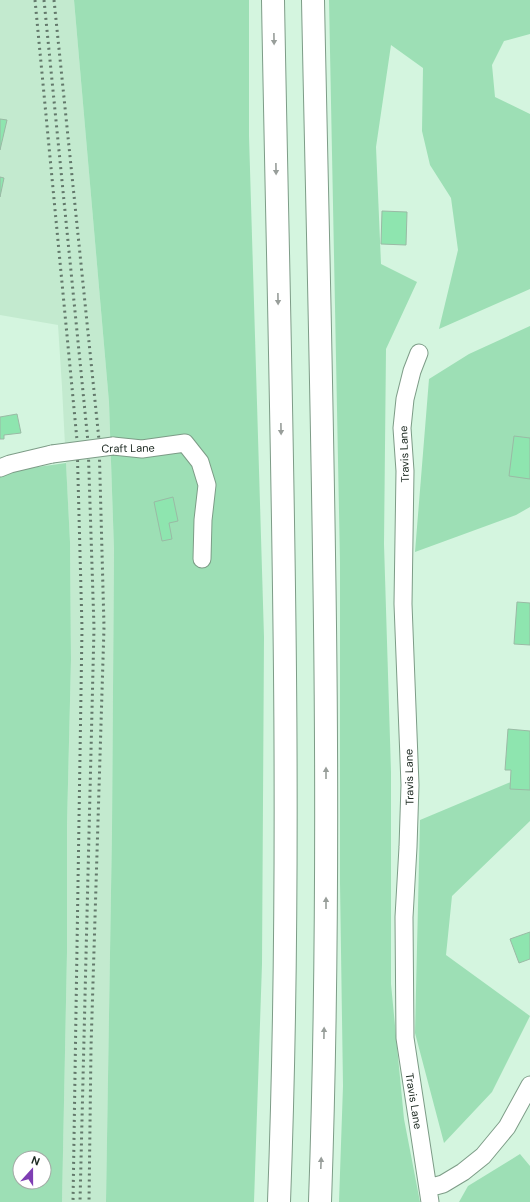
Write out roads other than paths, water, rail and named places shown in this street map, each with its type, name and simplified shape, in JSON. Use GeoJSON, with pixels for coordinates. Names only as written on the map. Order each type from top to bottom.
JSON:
{"type":"FeatureCollection","features":[{"type":"Feature","properties":{"kind":"highway"},"geometry":{"type":"LineString","coordinates":[[273,0],[286,746],[285,958],[279,1202]]}},
{"type":"Feature","properties":{"kind":"highway"},"geometry":{"type":"LineString","coordinates":[[313,0],[326,730],[325,966],[320,1202]]}},
{"type":"Feature","properties":{"kind":"street","name":"Travis Lane"},"geometry":{"type":"LineString","coordinates":[[418,353],[405,399],[402,428],[405,471],[403,604],[410,784],[404,916],[405,1038],[429,1195]]}},
{"type":"Feature","properties":{"kind":"street","name":"Craft Lane"},"geometry":{"type":"LineString","coordinates":[[0,468],[10,464],[52,454],[113,446],[142,450],[185,443],[200,462],[207,485],[203,520],[202,559]]}},
{"type":"Feature","properties":{"kind":"street"},"geometry":{"type":"LineString","coordinates":[[429,1195],[443,1184],[463,1172],[483,1156],[507,1127],[530,1085]]}},
{"type":"Feature","properties":{"kind":"railway"},"geometry":{"type":"LineString","coordinates":[[35,0],[77,440],[82,628],[73,1202]]}},
{"type":"Feature","properties":{"kind":"railway"},"geometry":{"type":"LineString","coordinates":[[44,0],[88,442],[94,628],[80,1202]]}},
{"type":"Feature","properties":{"kind":"railway"},"geometry":{"type":"LineString","coordinates":[[54,0],[99,440],[104,627],[91,1047],[89,1202]]}}]}
